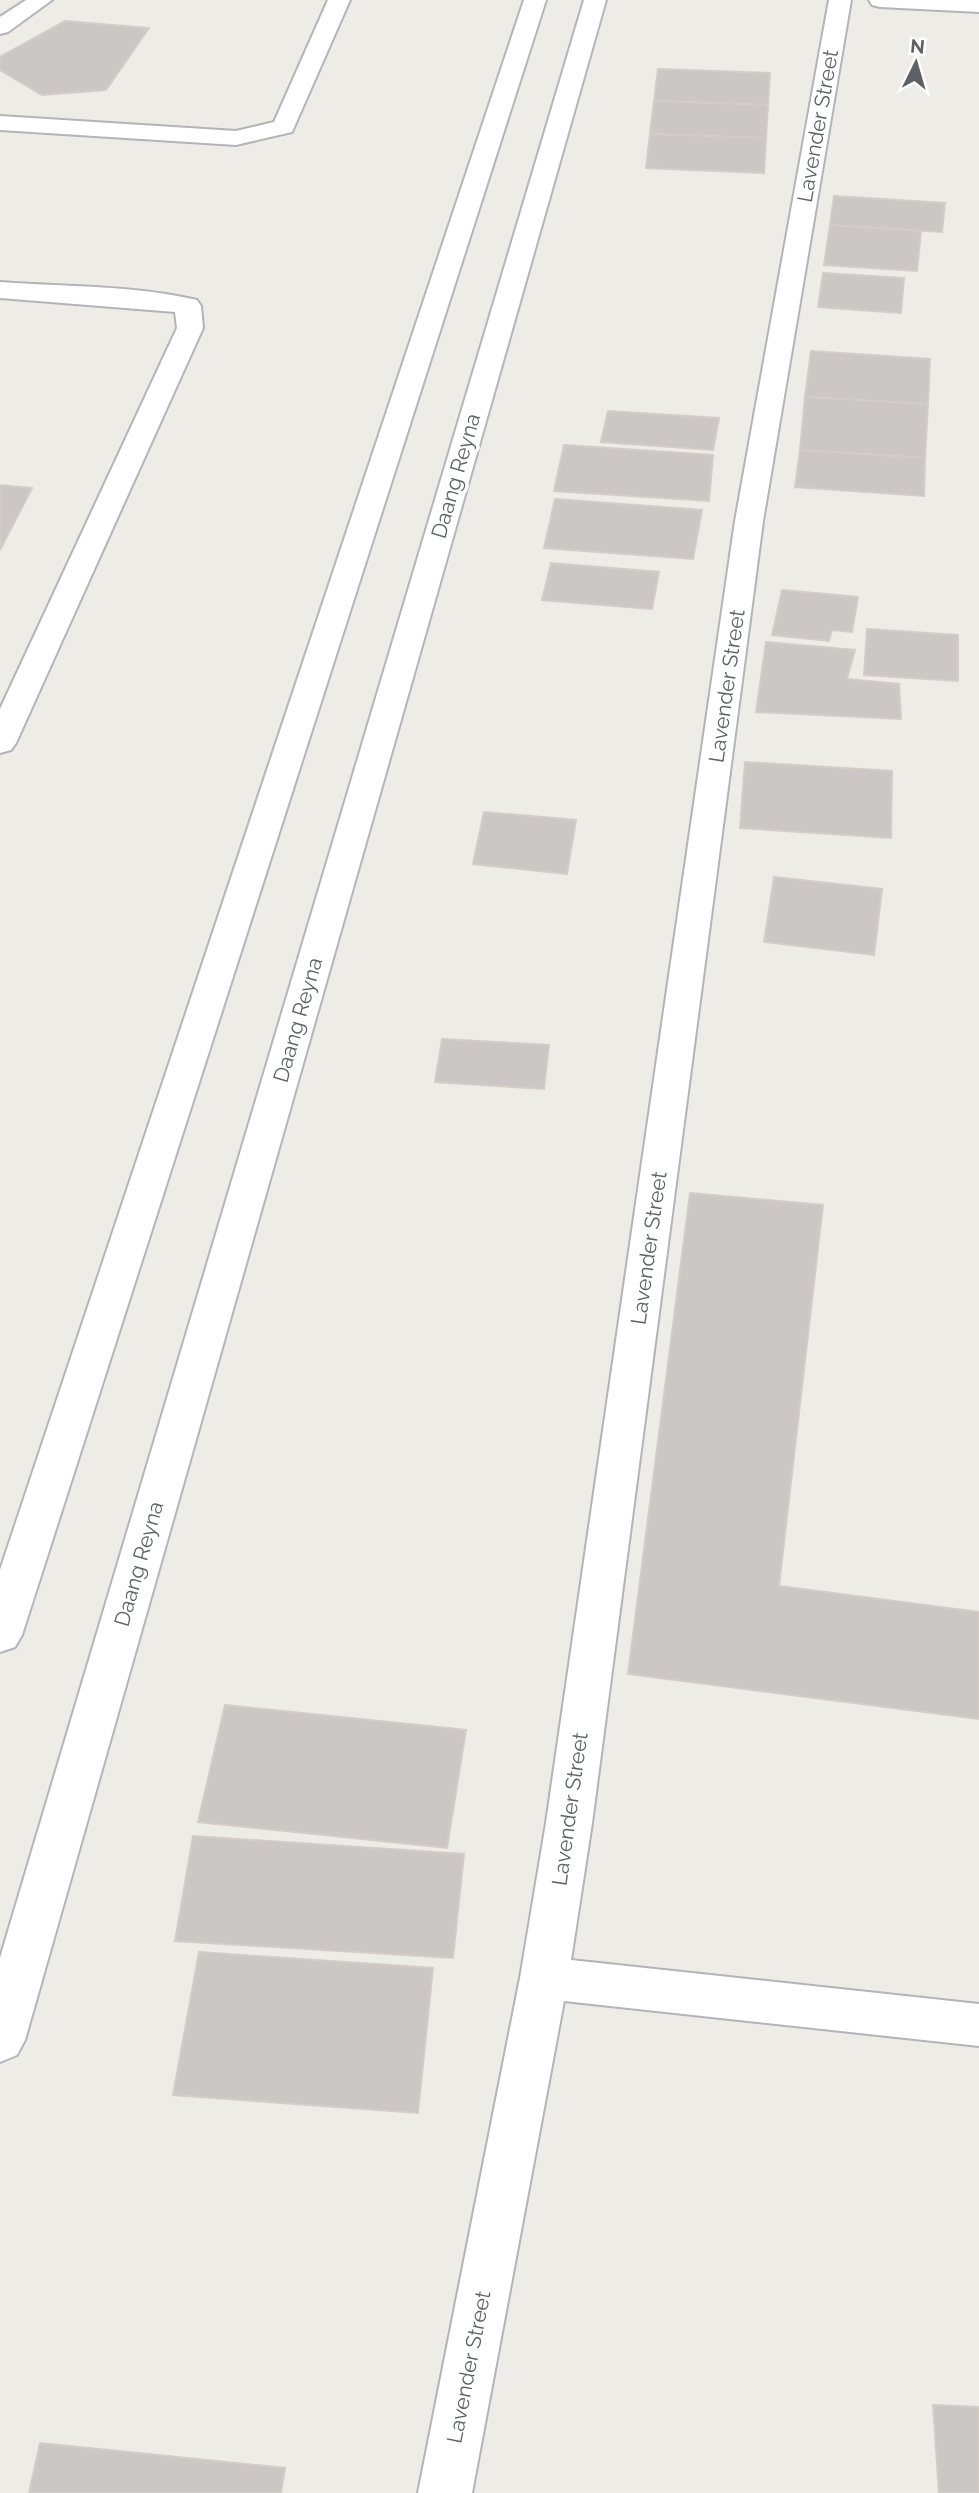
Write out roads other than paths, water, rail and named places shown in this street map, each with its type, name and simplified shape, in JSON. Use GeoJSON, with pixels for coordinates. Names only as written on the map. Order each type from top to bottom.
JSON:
{"type":"FeatureCollection","features":[{"type":"Feature","properties":{"kind":"main road"},"geometry":{"type":"LineString","coordinates":[[0,27],[41,0]]}},
{"type":"Feature","properties":{"kind":"main road"},"geometry":{"type":"LineString","coordinates":[[0,123],[236,138],[284,127],[338,0]]}},
{"type":"Feature","properties":{"kind":"main road"},"geometry":{"type":"LineString","coordinates":[[0,1635],[535,0]]}},
{"type":"Feature","properties":{"kind":"main road","name":"Daang Reyna"},"geometry":{"type":"LineString","coordinates":[[0,2040],[595,0]]}},
{"type":"Feature","properties":{"kind":"main road","name":"Lavender Street"},"geometry":{"type":"LineString","coordinates":[[445,2493],[544,1978],[569,1823],[749,521],[840,0]]}},
{"type":"Feature","properties":{"kind":"main road"},"geometry":{"type":"LineString","coordinates":[[880,0],[979,5]]}},
{"type":"Feature","properties":{"kind":"main road"},"geometry":{"type":"LineString","coordinates":[[0,290],[145,300],[188,306],[190,328],[0,743]]}},
{"type":"Feature","properties":{"kind":"main road"},"geometry":{"type":"LineString","coordinates":[[544,1978],[979,2025]]}}]}
